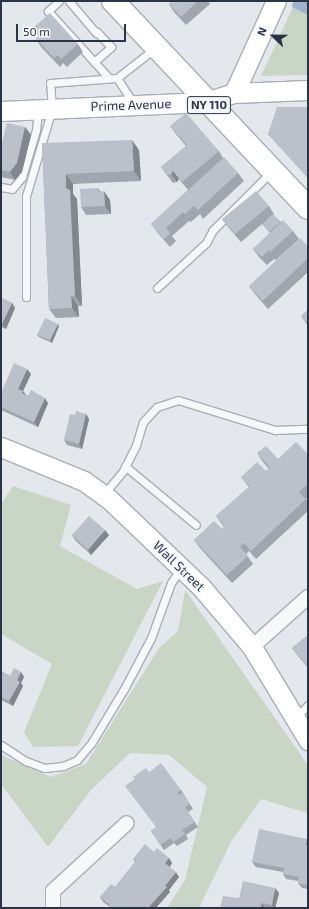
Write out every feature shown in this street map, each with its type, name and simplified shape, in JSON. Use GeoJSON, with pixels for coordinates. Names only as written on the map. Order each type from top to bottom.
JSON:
{"type":"FeatureCollection","features":[{"type":"Feature","properties":{"kind":"main road","name":"NY 110"},"geometry":{"type":"LineString","coordinates":[[113,1],[206,102],[308,208]]}},
{"type":"Feature","properties":{"kind":"street"},"geometry":{"type":"LineString","coordinates":[[234,93],[276,1]]}},
{"type":"Feature","properties":{"kind":"street","name":"Prime Avenue"},"geometry":{"type":"LineString","coordinates":[[1,110],[206,102],[234,93],[308,90]]}},
{"type":"Feature","properties":{"kind":"street","name":"Wall Street"},"geometry":{"type":"LineString","coordinates":[[1,447],[84,481],[103,495],[202,588],[252,647],[308,740]]}},
{"type":"Feature","properties":{"kind":"street"},"geometry":{"type":"LineString","coordinates":[[252,647],[308,597]]}},
{"type":"Feature","properties":{"kind":"street"},"geometry":{"type":"LineString","coordinates":[[53,908],[53,891],[127,823]]}},
{"type":"Feature","properties":{"kind":"lane"},"geometry":{"type":"LineString","coordinates":[[59,1],[48,11],[83,45],[94,62],[109,78]]}},
{"type":"Feature","properties":{"kind":"lane"},"geometry":{"type":"LineString","coordinates":[[69,1],[85,21],[111,47],[94,62]]}},
{"type":"Feature","properties":{"kind":"lane"},"geometry":{"type":"LineString","coordinates":[[26,297],[26,196],[50,83],[117,78],[156,48]]}},
{"type":"Feature","properties":{"kind":"lane"},"geometry":{"type":"LineString","coordinates":[[117,78],[134,105]]}},
{"type":"Feature","properties":{"kind":"lane"},"geometry":{"type":"LineString","coordinates":[[2,187],[12,188],[22,177],[36,130],[45,109]]}},
{"type":"Feature","properties":{"kind":"lane"},"geometry":{"type":"LineString","coordinates":[[157,288],[206,244],[213,230],[272,171]]}},
{"type":"Feature","properties":{"kind":"lane"},"geometry":{"type":"LineString","coordinates":[[103,495],[125,466],[136,445],[143,422],[157,407],[178,400],[275,430],[308,429]]}},
{"type":"Feature","properties":{"kind":"lane"},"geometry":{"type":"LineString","coordinates":[[125,466],[196,525]]}},
{"type":"Feature","properties":{"kind":"lane"},"geometry":{"type":"LineString","coordinates":[[1,745],[26,761],[44,768],[63,766],[77,760],[92,742],[124,689],[151,638],[171,583],[181,568]]}},
{"type":"Feature","properties":{"kind":"lane"},"geometry":{"type":"LineString","coordinates":[[294,718],[308,705]]}},
{"type":"Feature","properties":{"kind":"green space"},"geometry":{"type":"Polygon","coordinates":[[[296,1],[308,1],[308,75],[261,76],[296,1]]]}},
{"type":"Feature","properties":{"kind":"green space"},"geometry":{"type":"Polygon","coordinates":[[[13,486],[71,505],[60,546],[137,589],[163,581],[78,746],[33,747],[24,732],[52,664],[1,634],[1,504],[13,486]]]}},
{"type":"Feature","properties":{"kind":"green space"},"geometry":{"type":"Polygon","coordinates":[[[185,590],[308,765],[308,813],[261,799],[231,842],[199,908],[167,908],[185,880],[207,787],[169,755],[130,753],[91,790],[48,847],[1,784],[1,755],[51,777],[86,764],[159,648],[178,631],[185,590]]]}},
{"type":"Feature","properties":{"kind":"water"},"geometry":{"type":"Polygon","coordinates":[[[293,1],[308,1],[308,15],[292,7],[293,1]]]}},
{"type":"Feature","properties":{"kind":"building"},"geometry":{"type":"Polygon","coordinates":[[[172,1],[198,1],[181,17],[169,4],[172,1]]]}},
{"type":"Feature","properties":{"kind":"building"},"geometry":{"type":"Polygon","coordinates":[[[50,13],[78,44],[61,59],[58,55],[54,58],[36,39],[40,35],[33,28],[50,13]]]}},
{"type":"Feature","properties":{"kind":"building"},"geometry":{"type":"Polygon","coordinates":[[[277,107],[308,107],[308,178],[268,134],[277,107]]]}},
{"type":"Feature","properties":{"kind":"building"},"geometry":{"type":"Polygon","coordinates":[[[186,113],[219,151],[182,182],[173,171],[168,175],[161,167],[187,145],[170,126],[186,113]]]}},
{"type":"Feature","properties":{"kind":"building"},"geometry":{"type":"Polygon","coordinates":[[[7,123],[25,127],[17,163],[10,172],[1,170],[1,146],[7,123]]]}},
{"type":"Feature","properties":{"kind":"building"},"geometry":{"type":"Polygon","coordinates":[[[132,140],[134,171],[66,174],[66,188],[70,190],[75,296],[71,296],[72,308],[49,309],[42,143],[132,140]]]}},
{"type":"Feature","properties":{"kind":"building"},"geometry":{"type":"Polygon","coordinates":[[[224,157],[238,173],[198,210],[194,206],[185,214],[183,212],[166,228],[170,233],[164,239],[151,224],[224,157]]]}},
{"type":"Feature","properties":{"kind":"building"},"geometry":{"type":"Polygon","coordinates":[[[98,188],[99,192],[104,191],[105,206],[81,207],[80,189],[98,188]]]}},
{"type":"Feature","properties":{"kind":"building"},"geometry":{"type":"Polygon","coordinates":[[[256,191],[269,206],[235,234],[222,219],[256,191]]]}},
{"type":"Feature","properties":{"kind":"building"},"geometry":{"type":"Polygon","coordinates":[[[273,214],[280,222],[269,232],[262,224],[273,214]]]}},
{"type":"Feature","properties":{"kind":"building"},"geometry":{"type":"Polygon","coordinates":[[[283,220],[293,231],[270,252],[269,250],[262,257],[253,249],[283,220]]]}},
{"type":"Feature","properties":{"kind":"building"},"geometry":{"type":"Polygon","coordinates":[[[300,238],[308,246],[308,258],[263,301],[249,286],[300,238]]]}},
{"type":"Feature","properties":{"kind":"building"},"geometry":{"type":"Polygon","coordinates":[[[1,298],[12,303],[2,324],[1,323],[1,298]]]}},
{"type":"Feature","properties":{"kind":"building"},"geometry":{"type":"Polygon","coordinates":[[[308,310],[308,324],[301,316],[308,310]]]}},
{"type":"Feature","properties":{"kind":"building"},"geometry":{"type":"Polygon","coordinates":[[[45,318],[58,324],[50,340],[37,335],[45,318]]]}},
{"type":"Feature","properties":{"kind":"building"},"geometry":{"type":"Polygon","coordinates":[[[14,363],[27,369],[18,389],[23,391],[22,393],[28,396],[31,390],[45,398],[34,422],[1,407],[1,393],[14,363]]]}},
{"type":"Feature","properties":{"kind":"building"},"geometry":{"type":"Polygon","coordinates":[[[76,411],[86,414],[79,444],[64,440],[70,414],[75,415],[76,411]]]}},
{"type":"Feature","properties":{"kind":"building"},"geometry":{"type":"Polygon","coordinates":[[[296,442],[308,454],[308,484],[299,492],[306,499],[251,551],[244,543],[240,547],[248,556],[227,575],[194,540],[214,521],[222,529],[225,526],[216,516],[250,486],[241,477],[257,462],[266,471],[270,468],[257,453],[266,446],[278,459],[296,442]]]}},
{"type":"Feature","properties":{"kind":"building"},"geometry":{"type":"Polygon","coordinates":[[[89,516],[105,530],[88,550],[72,535],[89,516]]]}},
{"type":"Feature","properties":{"kind":"building"},"geometry":{"type":"Polygon","coordinates":[[[308,635],[308,664],[307,666],[292,648],[308,635]]]}},
{"type":"Feature","properties":{"kind":"building"},"geometry":{"type":"Polygon","coordinates":[[[14,668],[21,672],[17,680],[20,682],[9,701],[1,697],[1,671],[10,676],[14,668]]]}},
{"type":"Feature","properties":{"kind":"building"},"geometry":{"type":"Polygon","coordinates":[[[161,763],[181,790],[177,793],[179,795],[182,793],[190,804],[185,807],[195,822],[182,830],[185,834],[173,842],[171,838],[160,845],[151,831],[156,827],[125,786],[135,779],[133,777],[146,768],[149,772],[161,763]]]}},
{"type":"Feature","properties":{"kind":"building"},"geometry":{"type":"Polygon","coordinates":[[[259,829],[307,839],[308,885],[298,883],[299,877],[283,874],[284,868],[252,862],[259,829]]]}},
{"type":"Feature","properties":{"kind":"building"},"geometry":{"type":"Polygon","coordinates":[[[145,844],[154,852],[157,848],[169,858],[165,863],[176,872],[165,886],[167,887],[148,908],[107,908],[110,905],[100,897],[111,884],[115,887],[136,861],[133,859],[145,844]]]}},
{"type":"Feature","properties":{"kind":"building"},"geometry":{"type":"Polygon","coordinates":[[[243,881],[275,888],[272,905],[262,903],[260,908],[220,908],[223,896],[239,898],[243,881]]]}}]}
